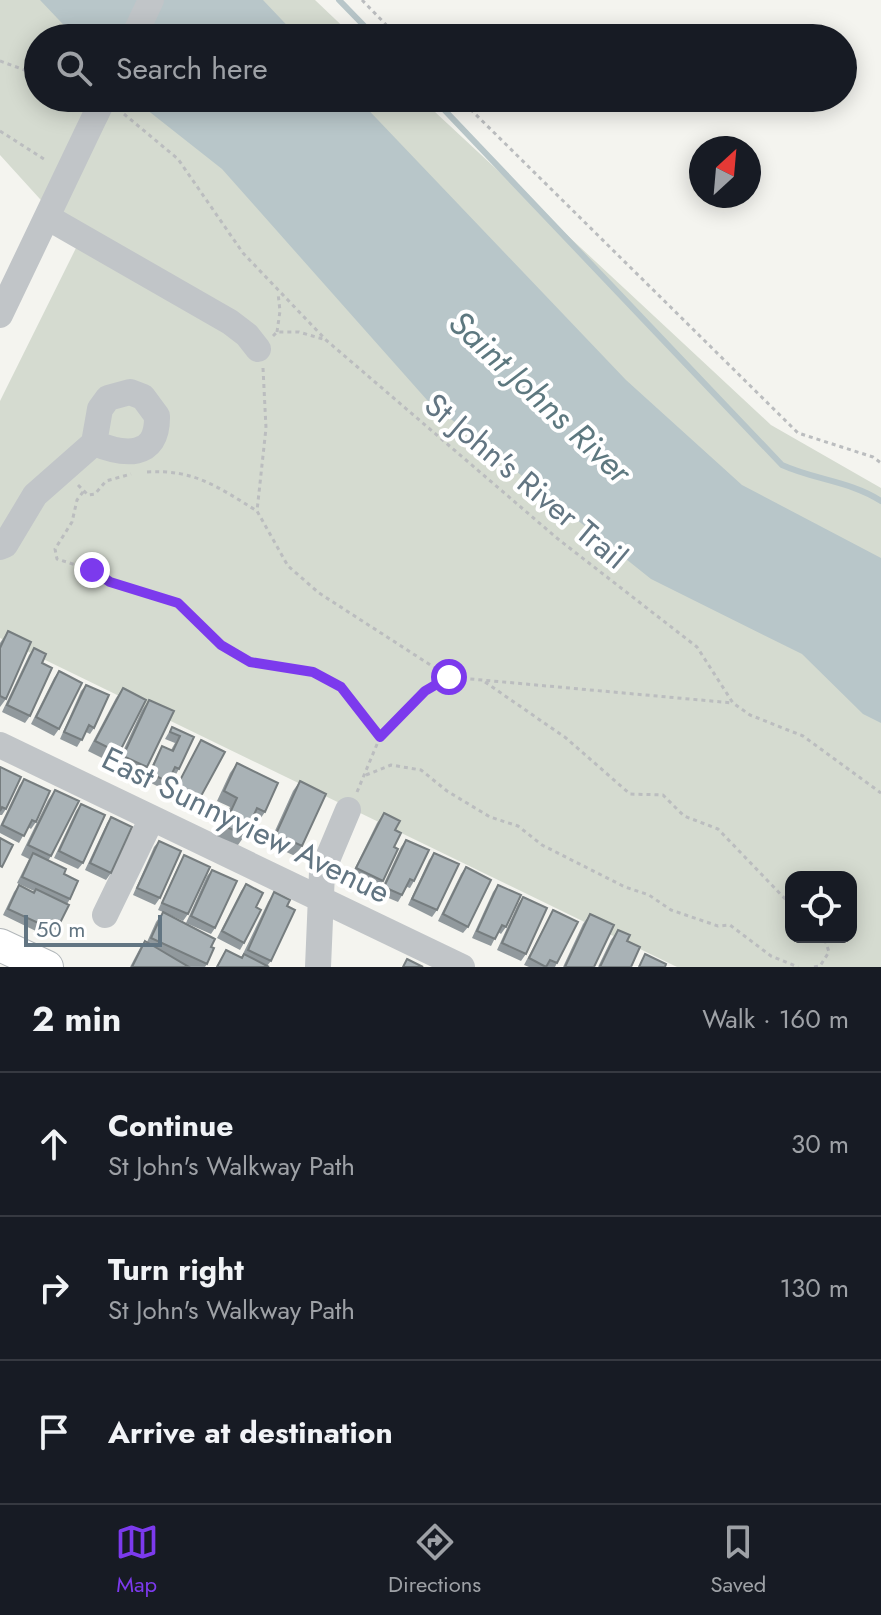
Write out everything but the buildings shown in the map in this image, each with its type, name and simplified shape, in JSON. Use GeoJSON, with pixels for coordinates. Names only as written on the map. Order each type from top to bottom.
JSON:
{"type":"FeatureCollection","features":[{"type":"Feature","properties":{"kind":"main road"},"geometry":{"type":"LineString","coordinates":[[0,945],[47,967]]}},
{"type":"Feature","properties":{"kind":"street"},"geometry":{"type":"LineString","coordinates":[[140,24],[151,0]]}},
{"type":"Feature","properties":{"kind":"street"},"geometry":{"type":"LineString","coordinates":[[0,315],[69,172],[106,112]]}},
{"type":"Feature","properties":{"kind":"street"},"geometry":{"type":"LineString","coordinates":[[47,217],[230,322],[247,335],[267,341]]}},
{"type":"Feature","properties":{"kind":"street"},"geometry":{"type":"LineString","coordinates":[[0,547],[13,532],[27,504],[94,443]]}},
{"type":"Feature","properties":{"kind":"street","name":"East Sunnyview Avenue"},"geometry":{"type":"LineString","coordinates":[[0,745],[462,967]]}},
{"type":"Feature","properties":{"kind":"street"},"geometry":{"type":"LineString","coordinates":[[318,967],[322,872],[348,810]]}},
{"type":"Feature","properties":{"kind":"street"},"geometry":{"type":"LineString","coordinates":[[105,915],[152,818]]}},
{"type":"Feature","properties":{"kind":"path"},"geometry":{"type":"LineString","coordinates":[[362,0],[385,24]]}},
{"type":"Feature","properties":{"kind":"path"},"geometry":{"type":"LineString","coordinates":[[0,61],[24,70]]}},
{"type":"Feature","properties":{"kind":"path","name":"St John's River Trail"},"geometry":{"type":"LineString","coordinates":[[112,112],[178,159],[243,253],[326,340],[558,539],[697,647],[733,703],[750,715],[803,736],[881,793]]}},
{"type":"Feature","properties":{"kind":"path"},"geometry":{"type":"LineString","coordinates":[[473,112],[798,433],[873,457],[881,463]]}},
{"type":"Feature","properties":{"kind":"path"},"geometry":{"type":"LineString","coordinates":[[0,131],[40,158],[69,172]]}},
{"type":"Feature","properties":{"kind":"path"},"geometry":{"type":"LineString","coordinates":[[257,511],[266,428],[263,371],[267,341],[280,311],[278,291]]}},
{"type":"Feature","properties":{"kind":"path"},"geometry":{"type":"LineString","coordinates":[[267,341],[299,332],[326,340]]}},
{"type":"Feature","properties":{"kind":"path"},"geometry":{"type":"LineString","coordinates":[[64,469],[83,492],[95,494],[106,481],[136,473],[185,472],[215,485],[257,511],[288,566],[319,593],[449,677],[733,703]]}},
{"type":"Feature","properties":{"kind":"path"},"geometry":{"type":"LineString","coordinates":[[83,492],[77,500],[72,522],[55,549],[57,559],[92,570],[110,582],[178,603],[221,645],[250,662],[313,672],[341,687],[380,737]]}},
{"type":"Feature","properties":{"kind":"path"},"geometry":{"type":"LineString","coordinates":[[348,810],[366,775],[380,737],[417,698],[449,677]]}},
{"type":"Feature","properties":{"kind":"path"},"geometry":{"type":"LineString","coordinates":[[482,680],[566,738],[630,794],[663,795],[684,816],[718,829],[785,899]]}},
{"type":"Feature","properties":{"kind":"path"},"geometry":{"type":"LineString","coordinates":[[366,775],[391,765],[421,770],[447,791],[490,817],[518,826],[542,845],[625,887],[649,895],[671,910],[718,926],[730,925],[771,956],[798,967]]}},
{"type":"Feature","properties":{"kind":"path"},"geometry":{"type":"LineString","coordinates":[[814,967],[820,966],[829,952],[826,943]]}},
{"type":"Feature","properties":{"kind":"shaded area"},"geometry":{"type":"Polygon","coordinates":[[[0,0],[315,0],[340,24],[24,24],[24,112],[435,112],[771,425],[881,488],[881,967],[677,967],[0,638],[0,401],[79,242],[0,155],[0,0]]]}},
{"type":"Feature","properties":{"kind":"water"},"geometry":{"type":"Polygon","coordinates":[[[40,0],[263,0],[286,24],[63,24],[40,0]]]}},
{"type":"Feature","properties":{"kind":"water","name":"Saint Johns River"},"geometry":{"type":"Polygon","coordinates":[[[150,112],[370,112],[626,380],[742,485],[881,558],[881,723],[863,714],[802,654],[651,579],[427,400],[222,169],[150,112]]]}},
{"type":"Feature","properties":{"kind":"waterway"},"geometry":{"type":"LineString","coordinates":[[339,0],[362,24]]}},
{"type":"Feature","properties":{"kind":"waterway"},"geometry":{"type":"LineString","coordinates":[[446,112],[782,465],[857,489],[881,501]]}},
{"type":"Feature","properties":{"kind":"route"},"geometry":{"type":"LineString","coordinates":[[92,570],[110,582],[135,587],[178,603],[221,645],[250,662],[313,672],[341,687],[380,737],[425,691],[449,677]]}}]}
